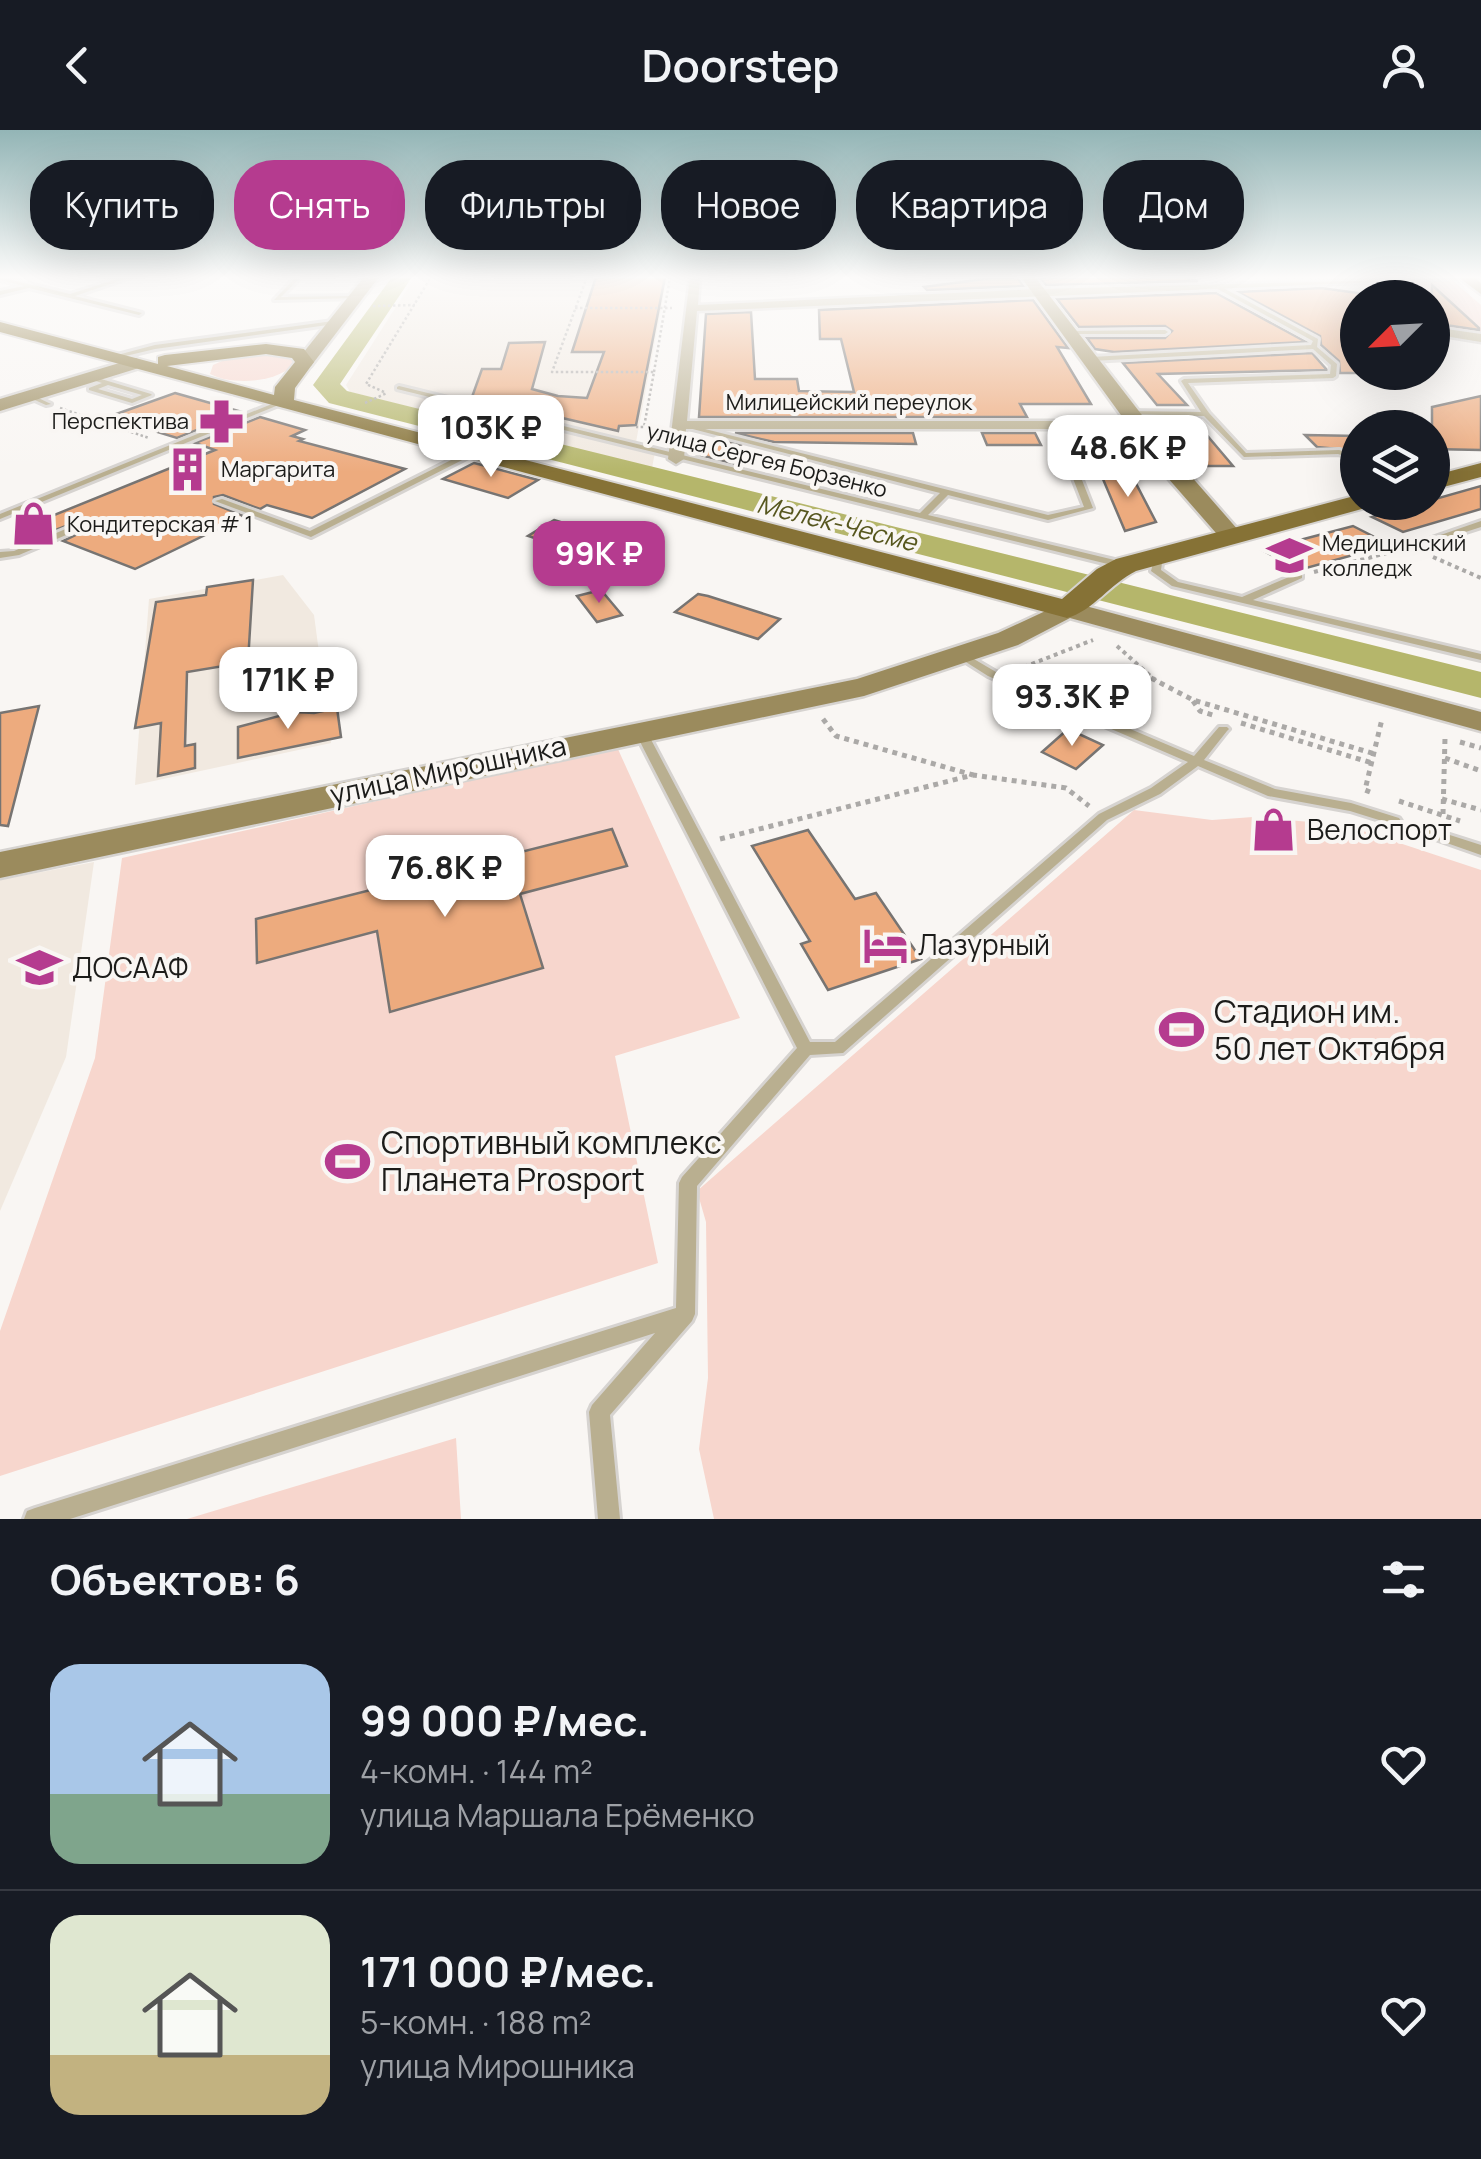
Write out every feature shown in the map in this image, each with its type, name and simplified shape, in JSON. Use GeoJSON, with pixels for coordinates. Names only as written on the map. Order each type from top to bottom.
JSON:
{"type":"FeatureCollection","features":[{"type":"Feature","properties":{"kind":"main road"},"geometry":{"type":"LineString","coordinates":[[50,342],[210,381],[470,454],[1084,594],[1481,722]]}},
{"type":"Feature","properties":{"kind":"main road"},"geometry":{"type":"LineString","coordinates":[[297,342],[244,352],[203,366],[200,375],[210,381],[260,382],[302,366]]}},
{"type":"Feature","properties":{"kind":"main road"},"geometry":{"type":"LineString","coordinates":[[284,401],[285,387],[320,342]]}},
{"type":"Feature","properties":{"kind":"main road"},"geometry":{"type":"LineString","coordinates":[[1077,342],[1168,464],[1232,536]]}},
{"type":"Feature","properties":{"kind":"main road"},"geometry":{"type":"LineString","coordinates":[[0,405],[39,400],[88,377],[136,363],[288,350],[304,357],[302,366]]}},
{"type":"Feature","properties":{"kind":"main road"},"geometry":{"type":"LineString","coordinates":[[1450,478],[1481,470]]}},
{"type":"Feature","properties":{"kind":"main road"},"geometry":{"type":"LineString","coordinates":[[1084,594],[1126,565],[1340,507]]}},
{"type":"Feature","properties":{"kind":"main road","name":"улица Мирошника"},"geometry":{"type":"LineString","coordinates":[[0,864],[897,678],[1008,639],[1084,594]]}},
{"type":"Feature","properties":{"kind":"street"},"geometry":{"type":"LineString","coordinates":[[676,458],[689,342]]}},
{"type":"Feature","properties":{"kind":"street","name":"Милицейский переулок"},"geometry":{"type":"LineString","coordinates":[[680,424],[1134,419]]}},
{"type":"Feature","properties":{"kind":"lane"},"geometry":{"type":"LineString","coordinates":[[113,358],[155,347],[201,342]]}},
{"type":"Feature","properties":{"kind":"lane"},"geometry":{"type":"LineString","coordinates":[[1314,348],[1316,342]]}},
{"type":"Feature","properties":{"kind":"lane"},"geometry":{"type":"LineString","coordinates":[[1091,359],[1314,348],[1334,364],[1334,376],[1184,381],[1206,414],[1244,455],[1340,452]]}},
{"type":"Feature","properties":{"kind":"lane"},"geometry":{"type":"LineString","coordinates":[[88,377],[108,383],[148,395],[132,401],[91,389],[108,383]]}},
{"type":"Feature","properties":{"kind":"lane","name":"улица Сергея Борзенко"},"geometry":{"type":"LineString","coordinates":[[399,388],[1126,565]]}},
{"type":"Feature","properties":{"kind":"lane"},"geometry":{"type":"LineString","coordinates":[[0,517],[284,401]]}},
{"type":"Feature","properties":{"kind":"lane"},"geometry":{"type":"LineString","coordinates":[[1134,419],[1206,414]]}},
{"type":"Feature","properties":{"kind":"lane"},"geometry":{"type":"LineString","coordinates":[[680,424],[1048,518],[1089,508],[1071,463],[1168,464]]}},
{"type":"Feature","properties":{"kind":"lane"},"geometry":{"type":"LineString","coordinates":[[219,500],[311,534],[470,454]]}},
{"type":"Feature","properties":{"kind":"lane"},"geometry":{"type":"LineString","coordinates":[[921,517],[946,492]]}},
{"type":"Feature","properties":{"kind":"lane"},"geometry":{"type":"LineString","coordinates":[[1410,547],[1481,524]]}},
{"type":"Feature","properties":{"kind":"lane"},"geometry":{"type":"LineString","coordinates":[[0,555],[16,553],[82,525]]}},
{"type":"Feature","properties":{"kind":"lane"},"geometry":{"type":"LineString","coordinates":[[1159,556],[1156,570],[1163,579],[1481,657]]}},
{"type":"Feature","properties":{"kind":"lane"},"geometry":{"type":"LineString","coordinates":[[1244,600],[1300,576]]}},
{"type":"Feature","properties":{"kind":"lane"},"geometry":{"type":"LineString","coordinates":[[962,655],[992,674],[1272,794],[1351,807],[1395,820]]}},
{"type":"Feature","properties":{"kind":"lane"},"geometry":{"type":"LineString","coordinates":[[609,1519],[598,1412],[685,1314],[688,1182],[806,1049],[838,1048],[1103,817],[1145,798],[1198,764],[1223,729]]}},
{"type":"Feature","properties":{"kind":"lane"},"geometry":{"type":"LineString","coordinates":[[640,730],[806,1049]]}},
{"type":"Feature","properties":{"kind":"lane"},"geometry":{"type":"LineString","coordinates":[[1428,832],[1481,850]]}},
{"type":"Feature","properties":{"kind":"lane"},"geometry":{"type":"LineString","coordinates":[[35,1519],[685,1314]]}},
{"type":"Feature","properties":{"kind":"path"},"geometry":{"type":"LineString","coordinates":[[387,393],[366,384],[392,342]]}},
{"type":"Feature","properties":{"kind":"path"},"geometry":{"type":"LineString","coordinates":[[563,342],[552,372],[654,372]]}},
{"type":"Feature","properties":{"kind":"path"},"geometry":{"type":"LineString","coordinates":[[630,428],[644,427],[659,342]]}},
{"type":"Feature","properties":{"kind":"path"},"geometry":{"type":"LineString","coordinates":[[359,407],[380,396]]}},
{"type":"Feature","properties":{"kind":"path"},"geometry":{"type":"LineString","coordinates":[[39,400],[170,447]]}},
{"type":"Feature","properties":{"kind":"path"},"geometry":{"type":"LineString","coordinates":[[1300,576],[1410,547],[1481,578]]}},
{"type":"Feature","properties":{"kind":"path"},"geometry":{"type":"LineString","coordinates":[[992,674],[1031,666],[1092,640],[1115,644],[1151,678],[1193,700],[1376,754]]}},
{"type":"Feature","properties":{"kind":"path"},"geometry":{"type":"LineString","coordinates":[[1193,700],[1200,711],[1372,763]]}},
{"type":"Feature","properties":{"kind":"path"},"geometry":{"type":"LineString","coordinates":[[820,714],[836,736],[973,774],[1066,788],[1103,817]]}},
{"type":"Feature","properties":{"kind":"path"},"geometry":{"type":"LineString","coordinates":[[1382,719],[1365,790],[1468,825]]}},
{"type":"Feature","properties":{"kind":"path"},"geometry":{"type":"LineString","coordinates":[[1443,814],[1445,738]]}},
{"type":"Feature","properties":{"kind":"path"},"geometry":{"type":"LineString","coordinates":[[1446,758],[1481,771]]}},
{"type":"Feature","properties":{"kind":"path"},"geometry":{"type":"LineString","coordinates":[[699,844],[973,774]]}},
{"type":"Feature","properties":{"kind":"path"},"geometry":{"type":"LineString","coordinates":[[1442,799],[1481,810]]}},
{"type":"Feature","properties":{"kind":"shaded area"},"geometry":{"type":"Polygon","coordinates":[[[374,342],[655,342],[636,442],[656,447],[652,468],[350,392],[346,385],[374,342]]]}},
{"type":"Feature","properties":{"kind":"shaded area"},"geometry":{"type":"Polygon","coordinates":[[[279,352],[297,360],[281,374],[269,378],[244,381],[210,374],[213,365],[231,357],[279,352]]]}},
{"type":"Feature","properties":{"kind":"shaded area"},"geometry":{"type":"Polygon","coordinates":[[[283,575],[314,615],[331,743],[135,785],[149,599],[283,575]]]}},
{"type":"Feature","properties":{"kind":"shaded area","name":"Спортивный комплекс Планета Prosport"},"geometry":{"type":"Polygon","coordinates":[[[617,747],[740,1018],[615,1056],[658,1263],[0,1476],[0,1331],[95,1058],[122,858],[617,747]]]}},
{"type":"Feature","properties":{"kind":"shaded area","name":"Стадион им. 50 лет Октября"},"geometry":{"type":"Polygon","coordinates":[[[1134,810],[1212,820],[1253,817],[1345,825],[1481,870],[1481,1519],[714,1519],[699,1449],[708,1378],[706,1222],[697,1191],[1134,810]]]}},
{"type":"Feature","properties":{"kind":"shaded area","name":"ДОСААФ"},"geometry":{"type":"Polygon","coordinates":[[[94,862],[66,1057],[0,1211],[0,880],[94,862]]]}},
{"type":"Feature","properties":{"kind":"shaded area"},"geometry":{"type":"Polygon","coordinates":[[[456,1438],[461,1519],[187,1519],[456,1438]]]}},
{"type":"Feature","properties":{"kind":"building"},"geometry":{"type":"Polygon","coordinates":[[[545,342],[532,389],[587,398],[604,352],[572,352],[575,342],[652,342],[636,425],[619,426],[618,431],[472,397],[482,369],[501,369],[509,343],[545,342]]]}},
{"type":"Feature","properties":{"kind":"building"},"geometry":{"type":"Polygon","coordinates":[[[704,342],[753,342],[755,379],[797,379],[799,391],[854,392],[842,342],[1063,342],[1068,348],[1057,347],[1091,404],[1020,404],[1027,417],[699,417],[704,342]]]}},
{"type":"Feature","properties":{"kind":"building"},"geometry":{"type":"Polygon","coordinates":[[[1090,342],[1306,342],[1114,352],[1095,349],[1090,342]]]}},
{"type":"Feature","properties":{"kind":"building"},"geometry":{"type":"Polygon","coordinates":[[[1321,342],[1340,342],[1340,373],[1339,361],[1321,342]]]}},
{"type":"Feature","properties":{"kind":"building"},"geometry":{"type":"Polygon","coordinates":[[[1312,353],[1327,370],[1158,374],[1187,405],[1157,405],[1123,363],[1312,353]]]}},
{"type":"Feature","properties":{"kind":"building"},"geometry":{"type":"Polygon","coordinates":[[[175,393],[242,412],[177,438],[108,417],[175,393]]]}},
{"type":"Feature","properties":{"kind":"building"},"geometry":{"type":"Polygon","coordinates":[[[1481,396],[1481,450],[1450,449],[1450,410],[1432,407],[1481,396]]]}},
{"type":"Feature","properties":{"kind":"building"},"geometry":{"type":"Polygon","coordinates":[[[260,417],[305,430],[292,436],[303,439],[299,441],[405,469],[312,518],[267,505],[260,509],[223,495],[214,497],[214,504],[244,516],[135,569],[63,541],[88,529],[84,519],[45,534],[27,526],[215,450],[195,443],[260,417]]]}},
{"type":"Feature","properties":{"kind":"building"},"geometry":{"type":"Polygon","coordinates":[[[1165,420],[1194,420],[1233,466],[1202,466],[1165,420]]]}},
{"type":"Feature","properties":{"kind":"building"},"geometry":{"type":"Polygon","coordinates":[[[735,433],[913,433],[916,444],[774,442],[735,433]]]}},
{"type":"Feature","properties":{"kind":"building"},"geometry":{"type":"Polygon","coordinates":[[[982,433],[1035,433],[1041,445],[987,445],[982,433]]]}},
{"type":"Feature","properties":{"kind":"building"},"geometry":{"type":"Polygon","coordinates":[[[1092,433],[1117,433],[1128,454],[1102,453],[1092,433]]]}},
{"type":"Feature","properties":{"kind":"building"},"geometry":{"type":"Polygon","coordinates":[[[1305,435],[1340,436],[1340,449],[1317,447],[1305,435]]]}},
{"type":"Feature","properties":{"kind":"building"},"geometry":{"type":"Polygon","coordinates":[[[718,439],[741,445],[739,465],[696,454],[718,439]]]}},
{"type":"Feature","properties":{"kind":"building"},"geometry":{"type":"Polygon","coordinates":[[[474,463],[538,480],[508,498],[443,479],[474,463]]]}},
{"type":"Feature","properties":{"kind":"building"},"geometry":{"type":"Polygon","coordinates":[[[1100,472],[1130,472],[1156,522],[1125,531],[1100,472]]]}},
{"type":"Feature","properties":{"kind":"building"},"geometry":{"type":"Polygon","coordinates":[[[1481,486],[1481,509],[1450,518],[1450,495],[1481,486]]]}},
{"type":"Feature","properties":{"kind":"building"},"geometry":{"type":"Polygon","coordinates":[[[554,520],[630,544],[605,561],[528,536],[554,520]]]}},
{"type":"Feature","properties":{"kind":"building"},"geometry":{"type":"Polygon","coordinates":[[[1378,520],[1444,520],[1403,532],[1378,520]]]}},
{"type":"Feature","properties":{"kind":"building","name":"Медицинский колледж"},"geometry":{"type":"Polygon","coordinates":[[[1353,526],[1390,545],[1299,570],[1262,550],[1353,526]]]}},
{"type":"Feature","properties":{"kind":"building"},"geometry":{"type":"Polygon","coordinates":[[[253,580],[248,662],[187,672],[185,746],[195,744],[195,768],[158,776],[161,723],[135,728],[156,602],[206,595],[207,587],[253,580]]]}},
{"type":"Feature","properties":{"kind":"building"},"geometry":{"type":"Polygon","coordinates":[[[601,590],[622,615],[597,622],[577,596],[601,590]]]}},
{"type":"Feature","properties":{"kind":"building"},"geometry":{"type":"Polygon","coordinates":[[[698,594],[780,619],[758,639],[675,612],[698,594]]]}},
{"type":"Feature","properties":{"kind":"building"},"geometry":{"type":"Polygon","coordinates":[[[39,706],[8,826],[0,825],[0,713],[39,706]]]}},
{"type":"Feature","properties":{"kind":"building"},"geometry":{"type":"Polygon","coordinates":[[[337,708],[341,737],[238,758],[238,727],[294,712],[337,708]]]}},
{"type":"Feature","properties":{"kind":"building"},"geometry":{"type":"Polygon","coordinates":[[[1068,729],[1103,745],[1076,769],[1042,752],[1068,729]]]}},
{"type":"Feature","properties":{"kind":"building"},"geometry":{"type":"Polygon","coordinates":[[[612,829],[627,866],[520,894],[543,968],[390,1012],[377,931],[257,963],[256,919],[612,829]]]}},
{"type":"Feature","properties":{"kind":"building"},"geometry":{"type":"Polygon","coordinates":[[[808,830],[855,899],[876,893],[921,959],[828,990],[801,944],[810,941],[752,846],[808,830]]]}},
{"type":"Feature","properties":{"kind":"waterway","name":"Мелек-Чесме"},"geometry":{"type":"LineString","coordinates":[[356,342],[326,385],[338,397],[1481,685]]}},
{"type":"Feature","properties":{"kind":"place","name":"Перспектива"},"geometry":{"type":"Point","coordinates":[222,421]}},
{"type":"Feature","properties":{"kind":"place","name":"Маргарита"},"geometry":{"type":"Point","coordinates":[188,469]}},
{"type":"Feature","properties":{"kind":"place","name":"Кондитерская # 1"},"geometry":{"type":"Point","coordinates":[34,524]}},
{"type":"Feature","properties":{"kind":"place","name":"Медицинский колледж"},"geometry":{"type":"Point","coordinates":[1289,556]}},
{"type":"Feature","properties":{"kind":"place","name":"Велоспорт"},"geometry":{"type":"Point","coordinates":[1274,830]}},
{"type":"Feature","properties":{"kind":"place","name":"Лазурный"},"geometry":{"type":"Point","coordinates":[885,945]}},
{"type":"Feature","properties":{"kind":"place","name":"ДОСААФ"},"geometry":{"type":"Point","coordinates":[39,968]}},
{"type":"Feature","properties":{"kind":"place","name":"Стадион им. 50 лет Октября"},"geometry":{"type":"Point","coordinates":[1181,1030]}},
{"type":"Feature","properties":{"kind":"place","name":"Спортивный комплекс Планета Prosport"},"geometry":{"type":"Point","coordinates":[348,1161]}}]}
